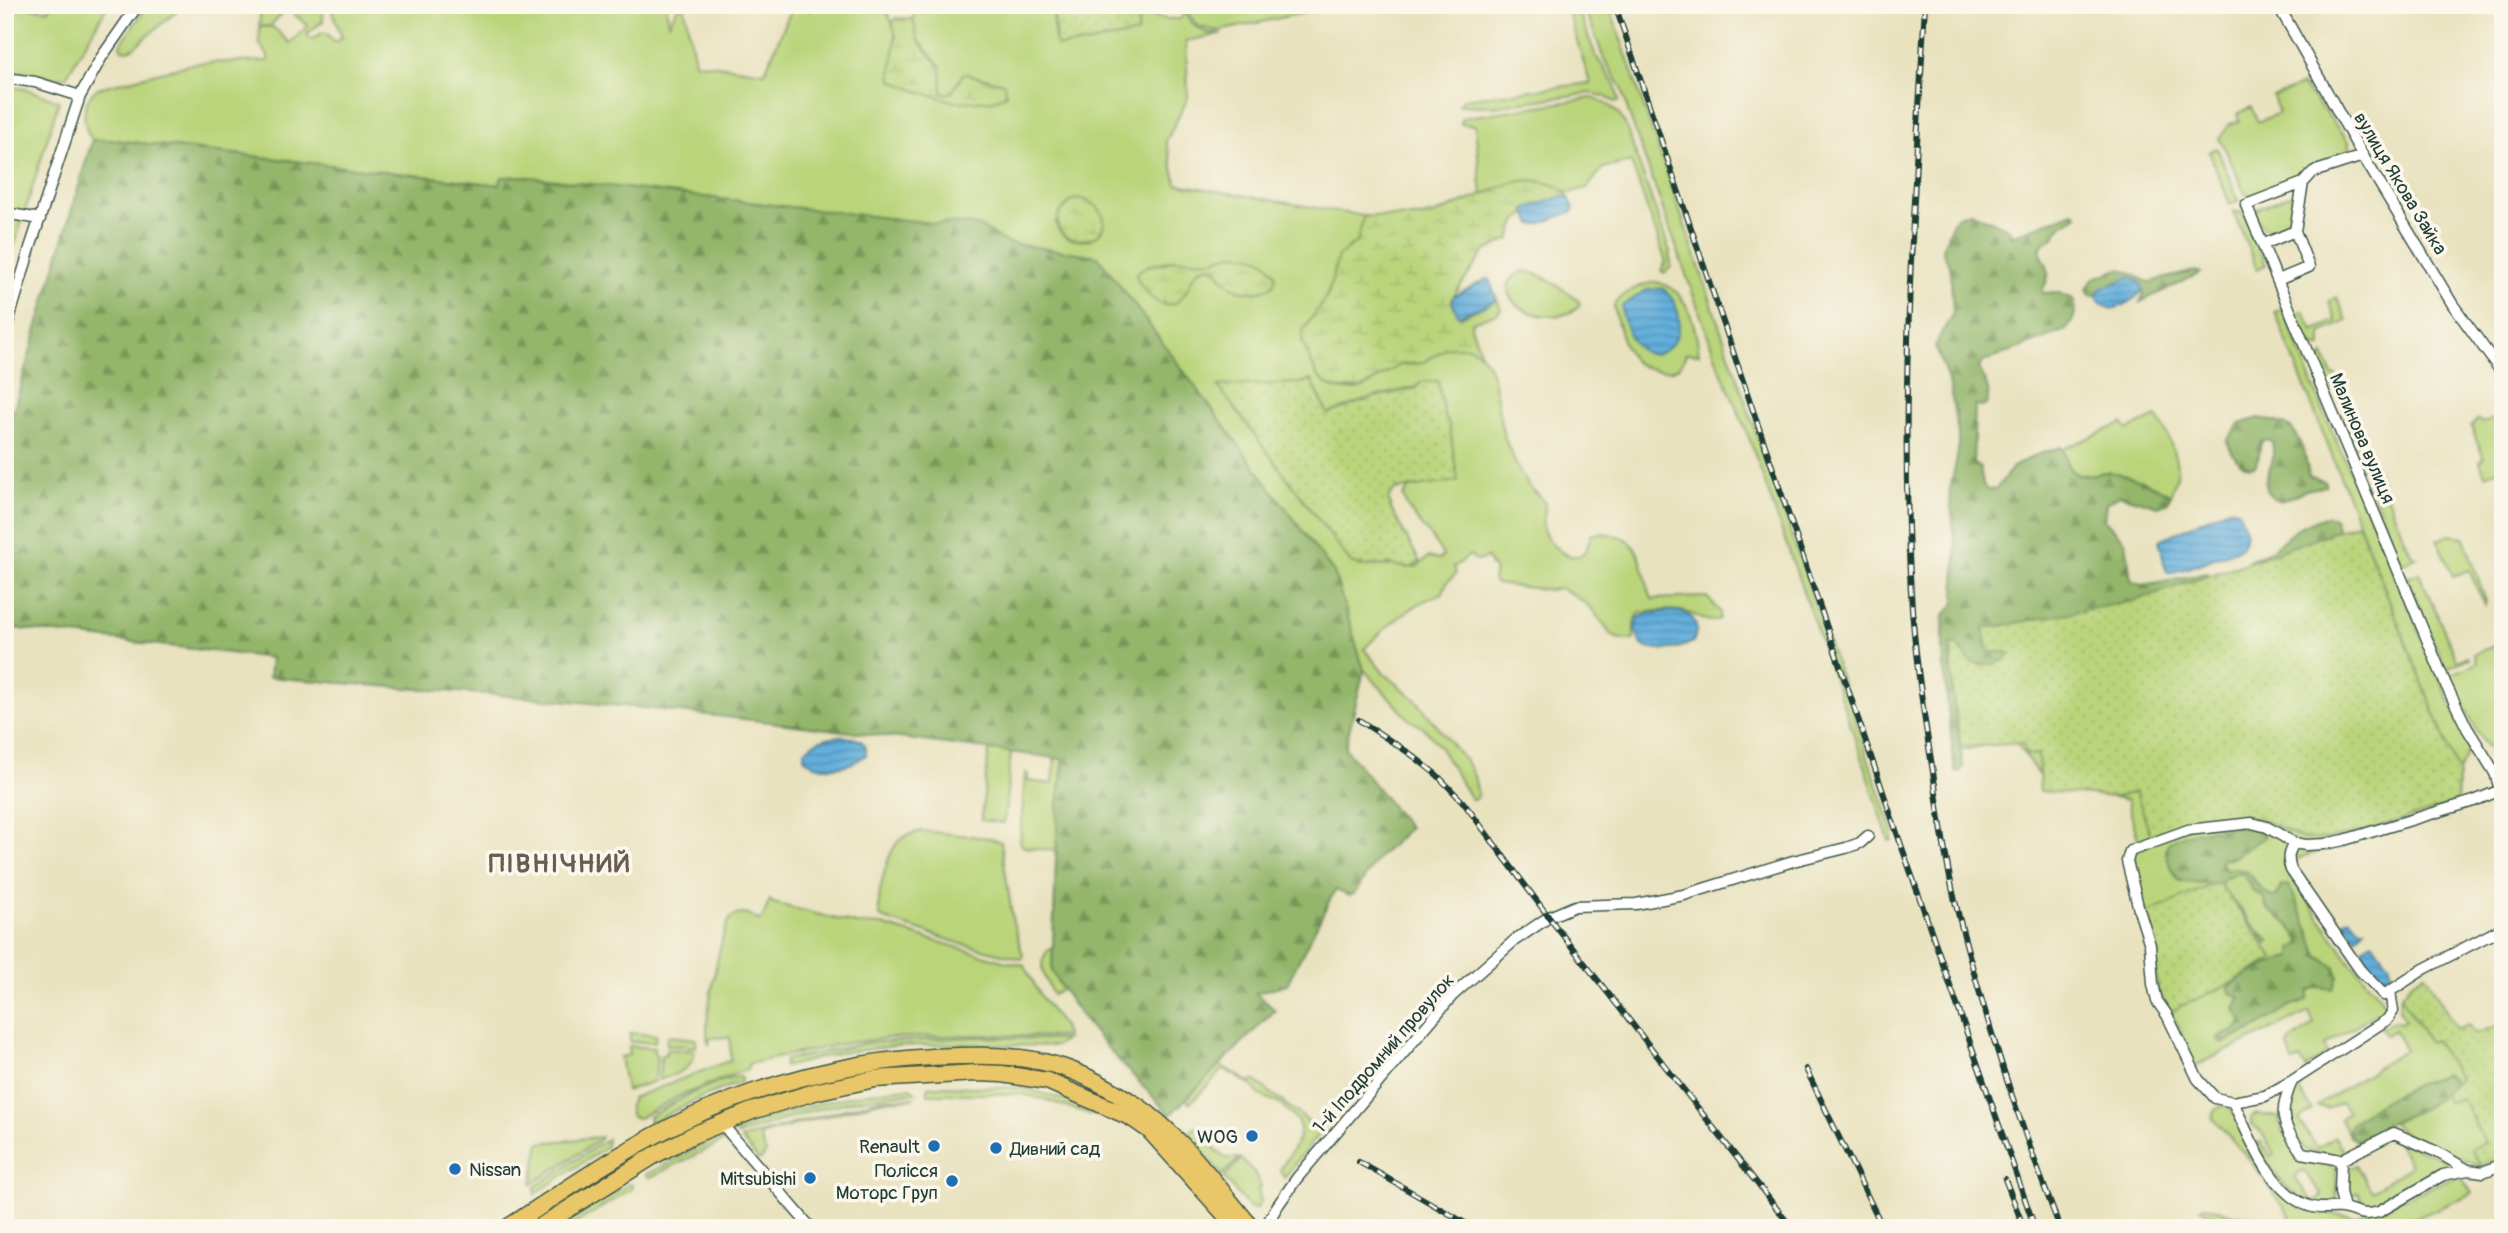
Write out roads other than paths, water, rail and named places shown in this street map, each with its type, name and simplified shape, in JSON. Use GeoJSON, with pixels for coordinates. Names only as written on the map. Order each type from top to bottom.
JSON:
{"type":"FeatureCollection","features":[{"type":"Feature","properties":{"kind":"main road"},"geometry":{"type":"LineString","coordinates":[[508,1228],[651,1138],[689,1118],[753,1093],[816,1074],[884,1060],[978,1055],[1056,1065],[1086,1076],[1132,1103],[1167,1130],[1252,1228]]}},
{"type":"Feature","properties":{"kind":"main road"},"geometry":{"type":"LineString","coordinates":[[538,1228],[623,1174],[693,1135],[785,1100],[875,1079],[976,1073],[1027,1077],[1069,1089],[1140,1123],[1183,1166],[1237,1228]]}},
{"type":"Feature","properties":{"kind":"street"},"geometry":{"type":"LineString","coordinates":[[5,333],[80,96],[101,58],[138,5]]}},
{"type":"Feature","properties":{"kind":"street","name":"вулиця Якова Зайка"},"geometry":{"type":"LineString","coordinates":[[2278,5],[2362,156],[2453,305],[2503,374]]}},
{"type":"Feature","properties":{"kind":"street"},"geometry":{"type":"LineString","coordinates":[[5,78],[35,82],[80,96]]}},
{"type":"Feature","properties":{"kind":"street","name":"Малинова вулиця"},"geometry":{"type":"LineString","coordinates":[[2362,156],[2313,172],[2303,183],[2246,205],[2446,685],[2502,793]]}},
{"type":"Feature","properties":{"kind":"street"},"geometry":{"type":"LineString","coordinates":[[2278,280],[2309,267],[2295,231],[2303,183]]}},
{"type":"Feature","properties":{"kind":"street"},"geometry":{"type":"LineString","coordinates":[[5,213],[40,219]]}},
{"type":"Feature","properties":{"kind":"street"},"geometry":{"type":"LineString","coordinates":[[2264,244],[2295,231]]}},
{"type":"Feature","properties":{"kind":"street"},"geometry":{"type":"LineString","coordinates":[[2486,758],[2503,770]]}},
{"type":"Feature","properties":{"kind":"street"},"geometry":{"type":"LineString","coordinates":[[2294,843],[2288,852],[2291,870],[2360,970],[2387,993],[2393,1012],[2388,1019],[2292,1082],[2265,1096],[2233,1101],[2215,1098],[2198,1079],[2167,1014],[2154,994],[2150,945],[2138,910],[2127,861],[2130,851],[2188,830],[2241,823],[2260,824],[2294,843],[2306,845],[2344,840],[2502,793]]}},
{"type":"Feature","properties":{"kind":"street","name":"1-й Іподромний провулок"},"geometry":{"type":"LineString","coordinates":[[1265,1228],[1297,1178],[1452,996],[1515,940],[1549,917],[1576,906],[1636,904],[1667,899],[1846,848],[1860,843],[1868,836]]}},
{"type":"Feature","properties":{"kind":"street"},"geometry":{"type":"LineString","coordinates":[[2387,993],[2424,969],[2503,928]]}},
{"type":"Feature","properties":{"kind":"street"},"geometry":{"type":"LineString","coordinates":[[2292,1082],[2283,1117],[2284,1125],[2302,1153],[2341,1160],[2393,1133],[2437,1152],[2468,1170]]}},
{"type":"Feature","properties":{"kind":"street"},"geometry":{"type":"LineString","coordinates":[[2233,1101],[2263,1163],[2287,1192],[2311,1207],[2344,1208],[2362,1215],[2379,1212],[2443,1175],[2468,1170],[2489,1171],[2503,1164]]}},
{"type":"Feature","properties":{"kind":"street"},"geometry":{"type":"LineString","coordinates":[[721,1123],[811,1228]]}},
{"type":"Feature","properties":{"kind":"street"},"geometry":{"type":"LineString","coordinates":[[2341,1160],[2340,1192],[2344,1208]]}},
{"type":"Feature","properties":{"kind":"water"},"geometry":{"type":"Polygon","coordinates":[[[1563,196],[1569,198],[1574,208],[1572,212],[1537,225],[1532,224],[1525,209],[1563,196]]]}},
{"type":"Feature","properties":{"kind":"water"},"geometry":{"type":"Polygon","coordinates":[[[2129,277],[2142,286],[2138,295],[2112,309],[2102,305],[2096,296],[2100,289],[2129,277]]]}},
{"type":"Feature","properties":{"kind":"water"},"geometry":{"type":"Polygon","coordinates":[[[1489,279],[1495,301],[1459,316],[1452,303],[1453,297],[1489,279]]]}},
{"type":"Feature","properties":{"kind":"water"},"geometry":{"type":"Polygon","coordinates":[[[1661,288],[1669,294],[1676,306],[1678,333],[1666,350],[1657,354],[1648,353],[1639,348],[1631,338],[1623,318],[1622,306],[1646,290],[1661,288]]]}},
{"type":"Feature","properties":{"kind":"water"},"geometry":{"type":"Polygon","coordinates":[[[2228,508],[2238,510],[2244,525],[2246,535],[2239,549],[2168,573],[2163,561],[2160,539],[2228,508]]]}},
{"type":"Feature","properties":{"kind":"water"},"geometry":{"type":"Polygon","coordinates":[[[1671,611],[1684,613],[1693,619],[1696,628],[1693,642],[1667,650],[1641,645],[1635,629],[1638,618],[1671,611]]]}},
{"type":"Feature","properties":{"kind":"water"},"geometry":{"type":"Polygon","coordinates":[[[840,736],[862,742],[866,755],[852,763],[835,767],[818,766],[804,758],[804,752],[815,742],[840,736]]]}},
{"type":"Feature","properties":{"kind":"water"},"geometry":{"type":"Polygon","coordinates":[[[2349,918],[2361,928],[2365,928],[2356,938],[2343,922],[2349,918]]]}},
{"type":"Feature","properties":{"kind":"water"},"geometry":{"type":"Polygon","coordinates":[[[2372,942],[2390,965],[2389,975],[2378,974],[2366,964],[2362,948],[2372,942]]]}},
{"type":"Feature","properties":{"kind":"railway"},"geometry":{"type":"LineString","coordinates":[[1615,5],[1898,836],[2035,1228]]}},
{"type":"Feature","properties":{"kind":"railway"},"geometry":{"type":"LineString","coordinates":[[1925,5],[1907,372],[1908,519],[1917,660],[1944,843],[1958,913],[2004,1072],[2060,1228]]}},
{"type":"Feature","properties":{"kind":"railway"},"geometry":{"type":"LineString","coordinates":[[1359,720],[1412,755],[1437,775],[1463,802],[1557,928],[1792,1228]]}},
{"type":"Feature","properties":{"kind":"railway"},"geometry":{"type":"LineString","coordinates":[[1806,1069],[1883,1228]]}},
{"type":"Feature","properties":{"kind":"railway"},"geometry":{"type":"LineString","coordinates":[[1359,1162],[1474,1228]]}},
{"type":"Feature","properties":{"kind":"railway"},"geometry":{"type":"LineString","coordinates":[[2005,1179],[2024,1228]]}},
{"type":"Feature","properties":{"kind":"place","name":"WOG"},"geometry":{"type":"Point","coordinates":[1252,1136]}},
{"type":"Feature","properties":{"kind":"place","name":"Renault"},"geometry":{"type":"Point","coordinates":[934,1146]}},
{"type":"Feature","properties":{"kind":"place","name":"Дивний сад"},"geometry":{"type":"Point","coordinates":[996,1148]}},
{"type":"Feature","properties":{"kind":"place","name":"Nissan"},"geometry":{"type":"Point","coordinates":[455,1169]}},
{"type":"Feature","properties":{"kind":"place","name":"Mitsubishi"},"geometry":{"type":"Point","coordinates":[810,1178]}},
{"type":"Feature","properties":{"kind":"place","name":"Полісся Моторс Груп"},"geometry":{"type":"Point","coordinates":[952,1181]}},
{"type":"Feature","properties":{"kind":"district","name":"ПІВНІЧНИЙ"},"geometry":{"type":"Point","coordinates":[560,863]}}]}
